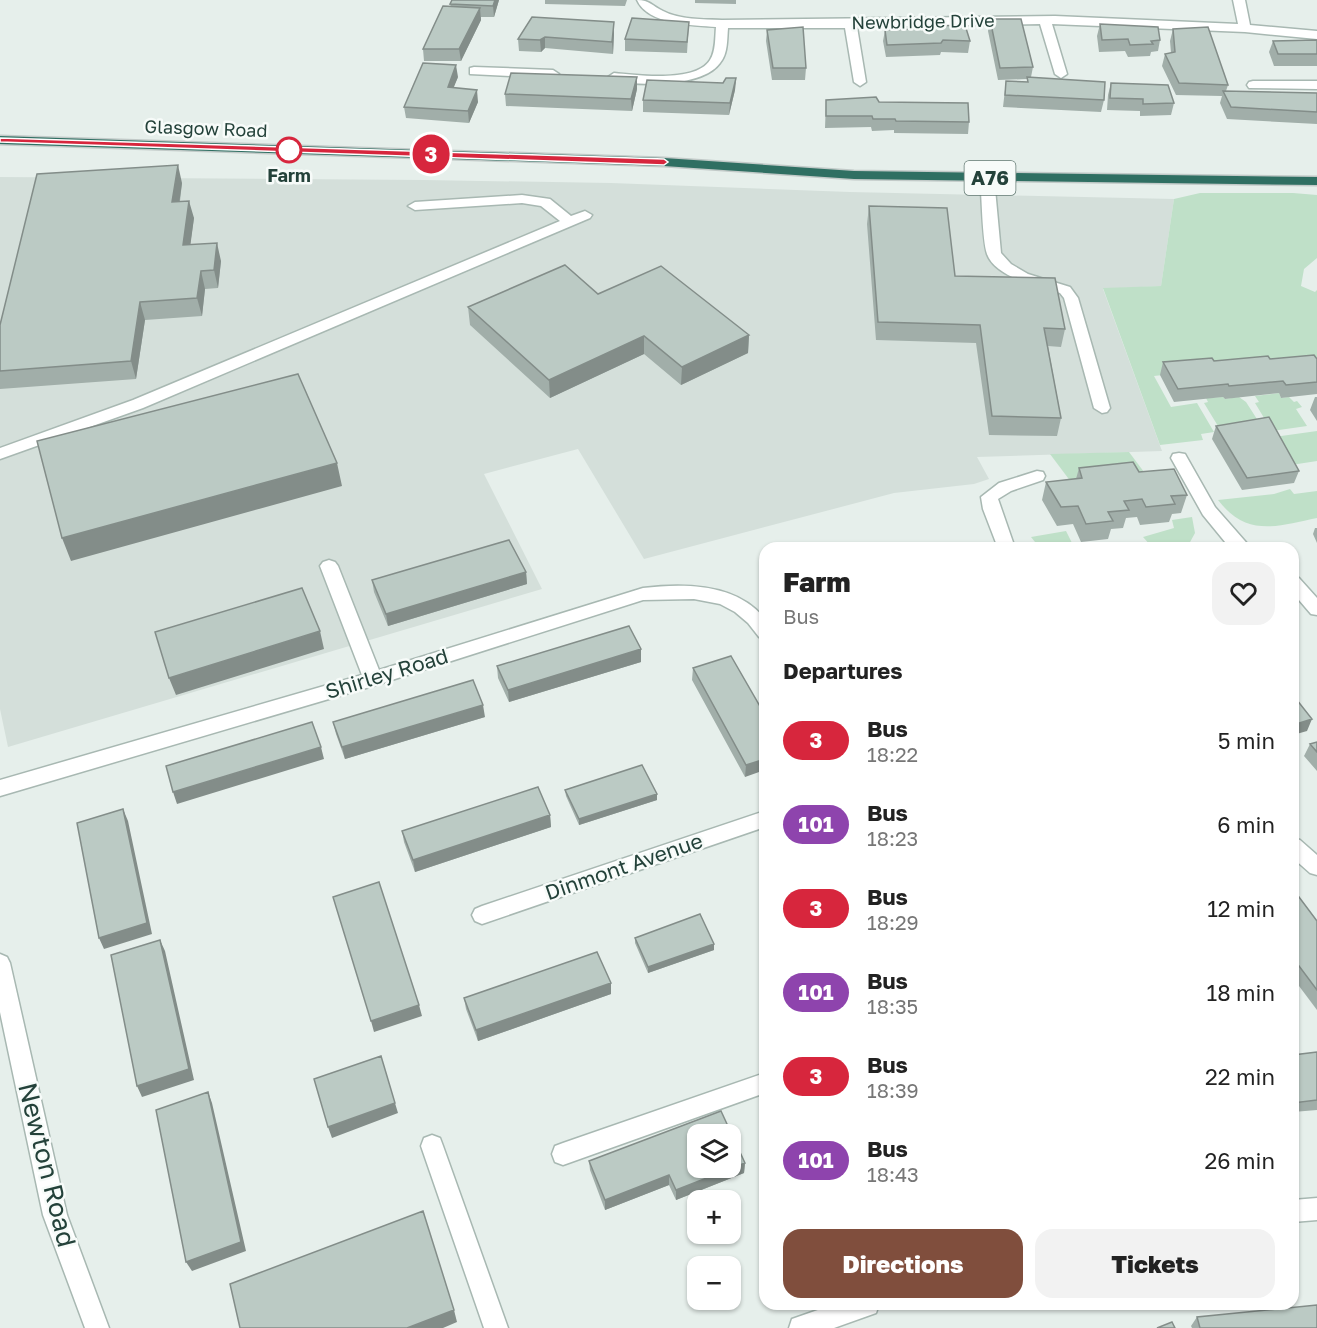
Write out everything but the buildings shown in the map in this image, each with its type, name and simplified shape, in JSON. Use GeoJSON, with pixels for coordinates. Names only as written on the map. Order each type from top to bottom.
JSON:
{"type":"FeatureCollection","features":[{"type":"Feature","properties":{"kind":"highway","name":"Glasgow Road"},"geometry":{"type":"LineString","coordinates":[[1,143],[664,162],[854,175],[987,178]]}},
{"type":"Feature","properties":{"kind":"highway","name":"A76"},"geometry":{"type":"LineString","coordinates":[[987,178],[1317,181]]}},
{"type":"Feature","properties":{"kind":"street","name":"Newbridge Drive"},"geometry":{"type":"LineString","coordinates":[[644,0],[644,3],[659,14],[682,20],[722,24],[1045,20],[1245,28],[1317,35]]}},
{"type":"Feature","properties":{"kind":"street"},"geometry":{"type":"LineString","coordinates":[[1239,0],[1245,28]]}},
{"type":"Feature","properties":{"kind":"street"},"geometry":{"type":"LineString","coordinates":[[1045,20],[1061,74]]}},
{"type":"Feature","properties":{"kind":"street"},"geometry":{"type":"LineString","coordinates":[[600,76],[673,79],[704,72],[716,61],[722,24]]}},
{"type":"Feature","properties":{"kind":"street"},"geometry":{"type":"LineString","coordinates":[[850,24],[860,82]]}},
{"type":"Feature","properties":{"kind":"street"},"geometry":{"type":"LineString","coordinates":[[474,71],[565,75]]}},
{"type":"Feature","properties":{"kind":"street"},"geometry":{"type":"LineString","coordinates":[[1253,85],[1317,85]]}},
{"type":"Feature","properties":{"kind":"street"},"geometry":{"type":"LineString","coordinates":[[987,178],[994,254],[1006,267],[1023,277],[1065,290],[1071,298],[1102,408]]}},
{"type":"Feature","properties":{"kind":"street"},"geometry":{"type":"LineString","coordinates":[[415,206],[522,199],[545,202],[569,221]]}},
{"type":"Feature","properties":{"kind":"street"},"geometry":{"type":"LineString","coordinates":[[0,454],[138,404],[585,215]]}},
{"type":"Feature","properties":{"kind":"street"},"geometry":{"type":"LineString","coordinates":[[1179,458],[1209,511],[1233,542]]}},
{"type":"Feature","properties":{"kind":"street"},"geometry":{"type":"LineString","coordinates":[[1004,542],[991,509],[989,497],[1005,486],[1037,476]]}},
{"type":"Feature","properties":{"kind":"street"},"geometry":{"type":"LineString","coordinates":[[329,566],[374,678]]}},
{"type":"Feature","properties":{"kind":"street"},"geometry":{"type":"LineString","coordinates":[[1299,589],[1317,609]]}},
{"type":"Feature","properties":{"kind":"street","name":"Shirley Road"},"geometry":{"type":"LineString","coordinates":[[0,788],[374,678],[643,594],[682,590],[720,597],[741,606],[759,622]]}},
{"type":"Feature","properties":{"kind":"street","name":"Dinmont Avenue"},"geometry":{"type":"LineString","coordinates":[[482,915],[759,821]]}},
{"type":"Feature","properties":{"kind":"street"},"geometry":{"type":"LineString","coordinates":[[1299,851],[1317,867]]}},
{"type":"Feature","properties":{"kind":"street","name":"Newton Road"},"geometry":{"type":"LineString","coordinates":[[0,963],[55,1215],[97,1328]]}},
{"type":"Feature","properties":{"kind":"street"},"geometry":{"type":"LineString","coordinates":[[563,1154],[759,1085]]}},
{"type":"Feature","properties":{"kind":"street"},"geometry":{"type":"LineString","coordinates":[[432,1146],[496,1328]]}},
{"type":"Feature","properties":{"kind":"street"},"geometry":{"type":"LineString","coordinates":[[1299,1210],[1317,1209]]}},
{"type":"Feature","properties":{"kind":"street"},"geometry":{"type":"LineString","coordinates":[[801,1328],[850,1310]]}},
{"type":"Feature","properties":{"kind":"shaded area"},"geometry":{"type":"Polygon","coordinates":[[[0,177],[611,183],[850,192],[1174,199],[1161,286],[1103,289],[1162,451],[977,457],[989,479],[974,484],[894,493],[644,559],[578,449],[484,474],[542,589],[8,747],[0,709],[0,177]]]}},
{"type":"Feature","properties":{"kind":"green space"},"geometry":{"type":"Polygon","coordinates":[[[1200,193],[1317,195],[1317,258],[1304,269],[1301,286],[1315,292],[1317,290],[1317,378],[1207,370],[1154,376],[1171,407],[1197,403],[1214,432],[1201,434],[1203,440],[1160,445],[1103,288],[1161,286],[1174,199],[1200,193]]]}},
{"type":"Feature","properties":{"kind":"green space"},"geometry":{"type":"Polygon","coordinates":[[[1279,393],[1281,398],[1289,397],[1294,402],[1297,401],[1302,407],[1296,409],[1307,426],[1272,431],[1255,403],[1259,402],[1255,396],[1279,393]]]}},
{"type":"Feature","properties":{"kind":"green space"},"geometry":{"type":"Polygon","coordinates":[[[1223,397],[1225,399],[1239,397],[1246,402],[1264,430],[1212,439],[1219,436],[1221,431],[1204,403],[1208,402],[1206,398],[1223,397]]]}},
{"type":"Feature","properties":{"kind":"green space"},"geometry":{"type":"Polygon","coordinates":[[[1317,431],[1317,461],[1291,465],[1274,437],[1317,431]]]}},
{"type":"Feature","properties":{"kind":"green space"},"geometry":{"type":"Polygon","coordinates":[[[1129,452],[1156,488],[1074,486],[1050,454],[1129,452]]]}},
{"type":"Feature","properties":{"kind":"green space"},"geometry":{"type":"Polygon","coordinates":[[[1290,489],[1294,494],[1317,491],[1317,518],[1276,526],[1252,525],[1229,512],[1218,500],[1274,494],[1290,489]]]}},
{"type":"Feature","properties":{"kind":"green space"},"geometry":{"type":"Polygon","coordinates":[[[1192,517],[1195,533],[1190,542],[1148,542],[1143,537],[1174,528],[1172,520],[1192,517]]]}},
{"type":"Feature","properties":{"kind":"green space"},"geometry":{"type":"Polygon","coordinates":[[[1066,531],[1072,542],[1035,542],[1031,537],[1066,531]]]}},
{"type":"Feature","properties":{"kind":"bus line","name":"3"},"geometry":{"type":"LineString","coordinates":[[0,140],[664,162]]}},
{"type":"Feature","properties":{"kind":"place","name":"Farm"},"geometry":{"type":"Point","coordinates":[289,150]}}]}
